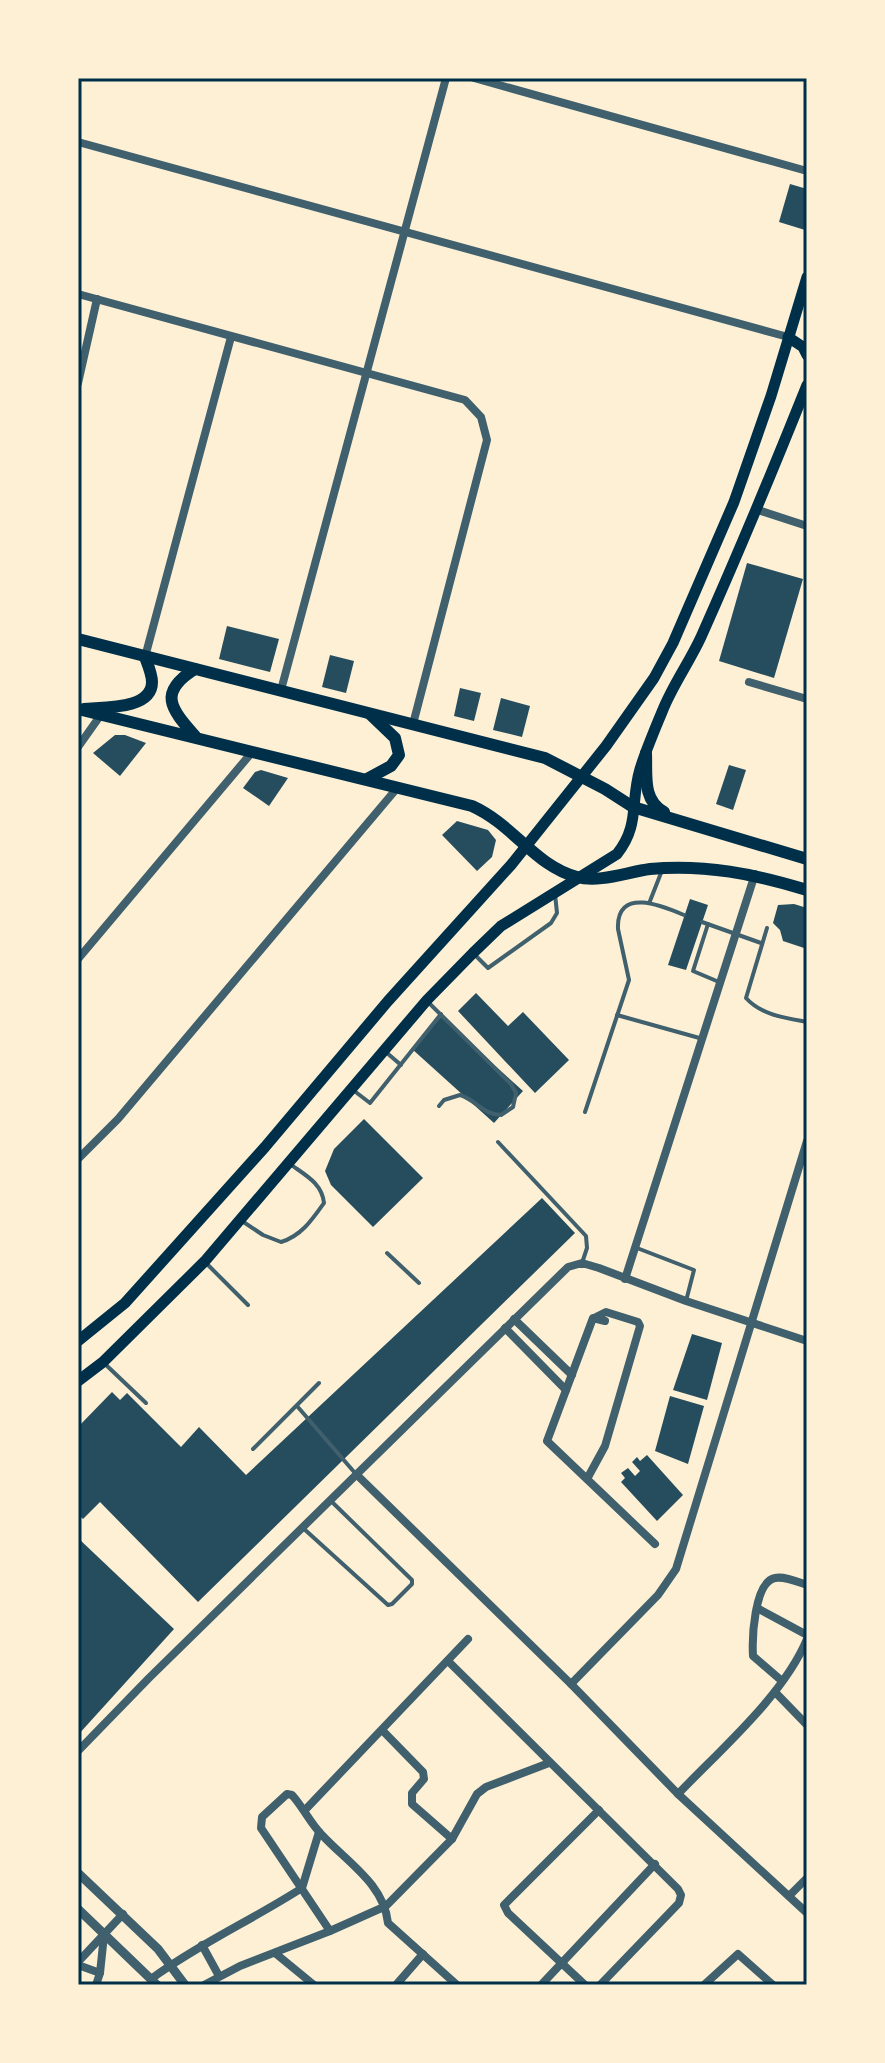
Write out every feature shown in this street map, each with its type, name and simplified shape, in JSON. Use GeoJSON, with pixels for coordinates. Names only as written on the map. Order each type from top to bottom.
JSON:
{"type":"FeatureCollection","features":[{"type":"Feature","properties":{"kind":"main road"},"geometry":{"type":"LineString","coordinates":[[78,1341],[125,1303],[265,1147],[388,1001],[527,846],[640,699],[673,643],[734,502],[804,295],[807,277]]}},
{"type":"Feature","properties":{"kind":"main road"},"geometry":{"type":"LineString","coordinates":[[788,337],[803,347],[807,355]]}},
{"type":"Feature","properties":{"kind":"main road"},"geometry":{"type":"LineString","coordinates":[[78,1381],[103,1362],[205,1261],[427,1000],[473,953],[501,926],[617,854],[629,839],[646,753],[663,708],[693,653],[758,510],[807,385]]}},
{"type":"Feature","properties":{"kind":"main road"},"geometry":{"type":"LineString","coordinates":[[78,639],[545,758],[633,807],[807,859]]}},
{"type":"Feature","properties":{"kind":"main road"},"geometry":{"type":"LineString","coordinates":[[79,710],[141,701],[150,693],[152,684],[145,657]]}},
{"type":"Feature","properties":{"kind":"main road"},"geometry":{"type":"LineString","coordinates":[[195,669],[178,680],[172,696],[180,719],[196,737]]}},
{"type":"Feature","properties":{"kind":"main road"},"geometry":{"type":"LineString","coordinates":[[79,710],[482,810],[499,820],[553,868],[580,878],[696,867],[755,874],[807,890]]}},
{"type":"Feature","properties":{"kind":"main road"},"geometry":{"type":"LineString","coordinates":[[367,712],[392,734],[399,751],[391,766],[367,779]]}},
{"type":"Feature","properties":{"kind":"main road"},"geometry":{"type":"LineString","coordinates":[[646,753],[651,804],[688,824]]}},
{"type":"Feature","properties":{"kind":"street"},"geometry":{"type":"LineString","coordinates":[[281,690],[446,78]]}},
{"type":"Feature","properties":{"kind":"street"},"geometry":{"type":"LineString","coordinates":[[474,78],[807,171]]}},
{"type":"Feature","properties":{"kind":"street"},"geometry":{"type":"LineString","coordinates":[[78,142],[788,337]]}},
{"type":"Feature","properties":{"kind":"street"},"geometry":{"type":"LineString","coordinates":[[78,294],[465,400],[481,417],[487,440],[413,724]]}},
{"type":"Feature","properties":{"kind":"street"},"geometry":{"type":"LineString","coordinates":[[78,383],[97,299]]}},
{"type":"Feature","properties":{"kind":"street"},"geometry":{"type":"LineString","coordinates":[[145,657],[231,337]]}},
{"type":"Feature","properties":{"kind":"street"},"geometry":{"type":"LineString","coordinates":[[758,510],[807,526]]}},
{"type":"Feature","properties":{"kind":"street"},"geometry":{"type":"LineString","coordinates":[[749,682],[807,699]]}},
{"type":"Feature","properties":{"kind":"street"},"geometry":{"type":"LineString","coordinates":[[78,747],[100,716]]}},
{"type":"Feature","properties":{"kind":"street"},"geometry":{"type":"LineString","coordinates":[[78,959],[253,751]]}},
{"type":"Feature","properties":{"kind":"street"},"geometry":{"type":"LineString","coordinates":[[78,1159],[118,1119],[398,787]]}},
{"type":"Feature","properties":{"kind":"street"},"geometry":{"type":"LineString","coordinates":[[625,1279],[755,874]]}},
{"type":"Feature","properties":{"kind":"street"},"geometry":{"type":"LineString","coordinates":[[571,1684],[658,1595],[676,1569],[807,1141]]}},
{"type":"Feature","properties":{"kind":"street"},"geometry":{"type":"LineString","coordinates":[[78,1751],[568,1267],[582,1263],[807,1341]]}},
{"type":"Feature","properties":{"kind":"street"},"geometry":{"type":"LineString","coordinates":[[587,1479],[605,1446],[613,1410],[639,1338],[638,1322],[606,1312],[572,1375],[547,1441],[655,1544]]}},
{"type":"Feature","properties":{"kind":"street"},"geometry":{"type":"LineString","coordinates":[[514,1319],[572,1375]]}},
{"type":"Feature","properties":{"kind":"street"},"geometry":{"type":"LineString","coordinates":[[505,1328],[566,1390]]}},
{"type":"Feature","properties":{"kind":"street"},"geometry":{"type":"LineString","coordinates":[[357,1475],[571,1684],[678,1794],[807,1913]]}},
{"type":"Feature","properties":{"kind":"street"},"geometry":{"type":"LineString","coordinates":[[782,1681],[753,1656],[752,1635],[760,1595],[769,1580],[778,1577],[807,1585]]}},
{"type":"Feature","properties":{"kind":"street"},"geometry":{"type":"LineString","coordinates":[[678,1794],[775,1692],[801,1653],[807,1637],[757,1608]]}},
{"type":"Feature","properties":{"kind":"street"},"geometry":{"type":"LineString","coordinates":[[305,1810],[468,1639]]}},
{"type":"Feature","properties":{"kind":"street"},"geometry":{"type":"LineString","coordinates":[[448,1661],[655,1864],[681,1895],[679,1903],[600,1985]]}},
{"type":"Feature","properties":{"kind":"street"},"geometry":{"type":"LineString","coordinates":[[775,1692],[807,1725]]}},
{"type":"Feature","properties":{"kind":"street"},"geometry":{"type":"LineString","coordinates":[[382,1730],[423,1772],[424,1779],[412,1793],[412,1804],[452,1839]]}},
{"type":"Feature","properties":{"kind":"street"},"geometry":{"type":"LineString","coordinates":[[204,1985],[240,1966],[386,1906],[452,1839],[477,1794],[486,1787],[549,1763]]}},
{"type":"Feature","properties":{"kind":"street"},"geometry":{"type":"LineString","coordinates":[[330,1931],[260,1823],[262,1817],[287,1794],[292,1795],[319,1832],[378,1891],[386,1906],[388,1923],[457,1985]]}},
{"type":"Feature","properties":{"kind":"street"},"geometry":{"type":"LineString","coordinates":[[585,1985],[508,1913],[504,1905],[599,1810]]}},
{"type":"Feature","properties":{"kind":"street"},"geometry":{"type":"LineString","coordinates":[[78,1909],[154,1982],[171,1965],[202,1945],[256,1918],[302,1888],[319,1832]]}},
{"type":"Feature","properties":{"kind":"street"},"geometry":{"type":"LineString","coordinates":[[541,1985],[655,1864]]}},
{"type":"Feature","properties":{"kind":"street"},"geometry":{"type":"LineString","coordinates":[[78,1873],[123,1914],[171,1965],[185,1985]]}},
{"type":"Feature","properties":{"kind":"street"},"geometry":{"type":"LineString","coordinates":[[789,1896],[807,1878]]}},
{"type":"Feature","properties":{"kind":"street"},"geometry":{"type":"LineString","coordinates":[[100,1973],[78,1963],[123,1914]]}},
{"type":"Feature","properties":{"kind":"street"},"geometry":{"type":"LineString","coordinates":[[96,1985],[105,1934]]}},
{"type":"Feature","properties":{"kind":"street"},"geometry":{"type":"LineString","coordinates":[[202,1945],[219,1976]]}},
{"type":"Feature","properties":{"kind":"street"},"geometry":{"type":"LineString","coordinates":[[275,1953],[314,1985]]}},
{"type":"Feature","properties":{"kind":"street"},"geometry":{"type":"LineString","coordinates":[[396,1985],[423,1954]]}},
{"type":"Feature","properties":{"kind":"street"},"geometry":{"type":"LineString","coordinates":[[704,1985],[738,1954],[773,1985]]}},
{"type":"Feature","properties":{"kind":"lane"},"geometry":{"type":"LineString","coordinates":[[650,901],[662,869]]}},
{"type":"Feature","properties":{"kind":"lane"},"geometry":{"type":"LineString","coordinates":[[473,953],[488,968],[554,921],[557,913],[555,893]]}},
{"type":"Feature","properties":{"kind":"lane"},"geometry":{"type":"LineString","coordinates":[[585,1112],[629,980],[618,922],[623,910],[630,904],[650,901],[684,915]]}},
{"type":"Feature","properties":{"kind":"lane"},"geometry":{"type":"LineString","coordinates":[[702,922],[761,943]]}},
{"type":"Feature","properties":{"kind":"lane"},"geometry":{"type":"LineString","coordinates":[[708,924],[693,971],[721,983]]}},
{"type":"Feature","properties":{"kind":"lane"},"geometry":{"type":"LineString","coordinates":[[767,928],[746,998],[752,1006],[771,1014],[807,1022]]}},
{"type":"Feature","properties":{"kind":"lane"},"geometry":{"type":"LineString","coordinates":[[427,1000],[511,1084],[516,1098],[513,1107],[501,1115],[487,1113],[460,1095],[444,1100],[439,1106]]}},
{"type":"Feature","properties":{"kind":"lane"},"geometry":{"type":"LineString","coordinates":[[351,1089],[370,1103],[441,1014]]}},
{"type":"Feature","properties":{"kind":"lane"},"geometry":{"type":"LineString","coordinates":[[617,1015],[703,1039]]}},
{"type":"Feature","properties":{"kind":"lane"},"geometry":{"type":"LineString","coordinates":[[385,1051],[402,1066]]}},
{"type":"Feature","properties":{"kind":"lane"},"geometry":{"type":"LineString","coordinates":[[498,1142],[586,1236],[587,1248],[582,1263]]}},
{"type":"Feature","properties":{"kind":"lane"},"geometry":{"type":"LineString","coordinates":[[240,1220],[281,1242],[296,1238],[324,1203],[323,1192],[289,1163]]}},
{"type":"Feature","properties":{"kind":"lane"},"geometry":{"type":"LineString","coordinates":[[637,1248],[694,1270],[686,1301]]}},
{"type":"Feature","properties":{"kind":"lane"},"geometry":{"type":"LineString","coordinates":[[387,1253],[419,1283]]}},
{"type":"Feature","properties":{"kind":"lane"},"geometry":{"type":"LineString","coordinates":[[205,1261],[248,1305]]}},
{"type":"Feature","properties":{"kind":"lane"},"geometry":{"type":"LineString","coordinates":[[103,1362],[146,1403]]}},
{"type":"Feature","properties":{"kind":"lane"},"geometry":{"type":"LineString","coordinates":[[253,1449],[319,1383]]}},
{"type":"Feature","properties":{"kind":"lane"},"geometry":{"type":"LineString","coordinates":[[297,1406],[357,1475]]}},
{"type":"Feature","properties":{"kind":"lane"},"geometry":{"type":"LineString","coordinates":[[303,1528],[388,1605],[392,1604],[412,1584],[412,1580],[331,1501]]}},
{"type":"Feature","properties":{"kind":"building"},"geometry":{"type":"Polygon","coordinates":[[[790,184],[807,189],[805,230],[779,222],[790,184]]]}},
{"type":"Feature","properties":{"kind":"building"},"geometry":{"type":"Polygon","coordinates":[[[747,563],[803,579],[774,678],[719,661],[747,563]]]}},
{"type":"Feature","properties":{"kind":"building"},"geometry":{"type":"Polygon","coordinates":[[[227,626],[279,639],[270,672],[219,659],[227,626]]]}},
{"type":"Feature","properties":{"kind":"building"},"geometry":{"type":"Polygon","coordinates":[[[330,655],[354,661],[346,693],[322,687],[330,655]]]}},
{"type":"Feature","properties":{"kind":"building"},"geometry":{"type":"Polygon","coordinates":[[[460,688],[481,693],[474,721],[454,716],[460,688]]]}},
{"type":"Feature","properties":{"kind":"building"},"geometry":{"type":"Polygon","coordinates":[[[501,698],[530,706],[522,737],[493,730],[501,698]]]}},
{"type":"Feature","properties":{"kind":"building"},"geometry":{"type":"Polygon","coordinates":[[[115,735],[125,735],[146,743],[120,776],[93,753],[115,735]]]}},
{"type":"Feature","properties":{"kind":"building"},"geometry":{"type":"Polygon","coordinates":[[[729,765],[746,770],[733,810],[716,804],[729,765]]]}},
{"type":"Feature","properties":{"kind":"building"},"geometry":{"type":"Polygon","coordinates":[[[261,770],[288,778],[269,806],[243,788],[255,772],[261,770]]]}},
{"type":"Feature","properties":{"kind":"building"},"geometry":{"type":"Polygon","coordinates":[[[457,821],[488,830],[496,840],[492,857],[477,871],[442,835],[457,821]]]}},
{"type":"Feature","properties":{"kind":"building"},"geometry":{"type":"Polygon","coordinates":[[[690,899],[708,905],[686,970],[668,965],[690,899]]]}},
{"type":"Feature","properties":{"kind":"building"},"geometry":{"type":"Polygon","coordinates":[[[794,904],[807,908],[804,948],[783,941],[780,930],[773,923],[778,905],[794,904]]]}},
{"type":"Feature","properties":{"kind":"building"},"geometry":{"type":"Polygon","coordinates":[[[476,993],[508,1026],[523,1012],[569,1060],[535,1093],[458,1011],[476,993]]]}},
{"type":"Feature","properties":{"kind":"building"},"geometry":{"type":"Polygon","coordinates":[[[441,1017],[523,1091],[494,1123],[412,1049],[441,1017]]]}},
{"type":"Feature","properties":{"kind":"building"},"geometry":{"type":"Polygon","coordinates":[[[364,1119],[423,1178],[373,1227],[331,1185],[325,1171],[334,1149],[364,1119]]]}},
{"type":"Feature","properties":{"kind":"building"},"geometry":{"type":"Polygon","coordinates":[[[542,1198],[575,1233],[198,1602],[100,1502],[83,1519],[78,1514],[78,1427],[112,1392],[120,1400],[127,1393],[181,1447],[199,1427],[246,1475],[542,1198]]]}},
{"type":"Feature","properties":{"kind":"building"},"geometry":{"type":"Polygon","coordinates":[[[692,1334],[722,1343],[707,1400],[673,1390],[692,1334]]]}},
{"type":"Feature","properties":{"kind":"building"},"geometry":{"type":"Polygon","coordinates":[[[670,1396],[704,1406],[688,1464],[655,1451],[670,1396]]]}},
{"type":"Feature","properties":{"kind":"building"},"geometry":{"type":"Polygon","coordinates":[[[647,1455],[683,1495],[657,1521],[621,1482],[625,1478],[621,1473],[628,1468],[635,1476],[640,1471],[632,1462],[637,1457],[640,1461],[647,1455]]]}},
{"type":"Feature","properties":{"kind":"building"},"geometry":{"type":"Polygon","coordinates":[[[78,1538],[174,1629],[78,1735],[78,1538]]]}}]}
